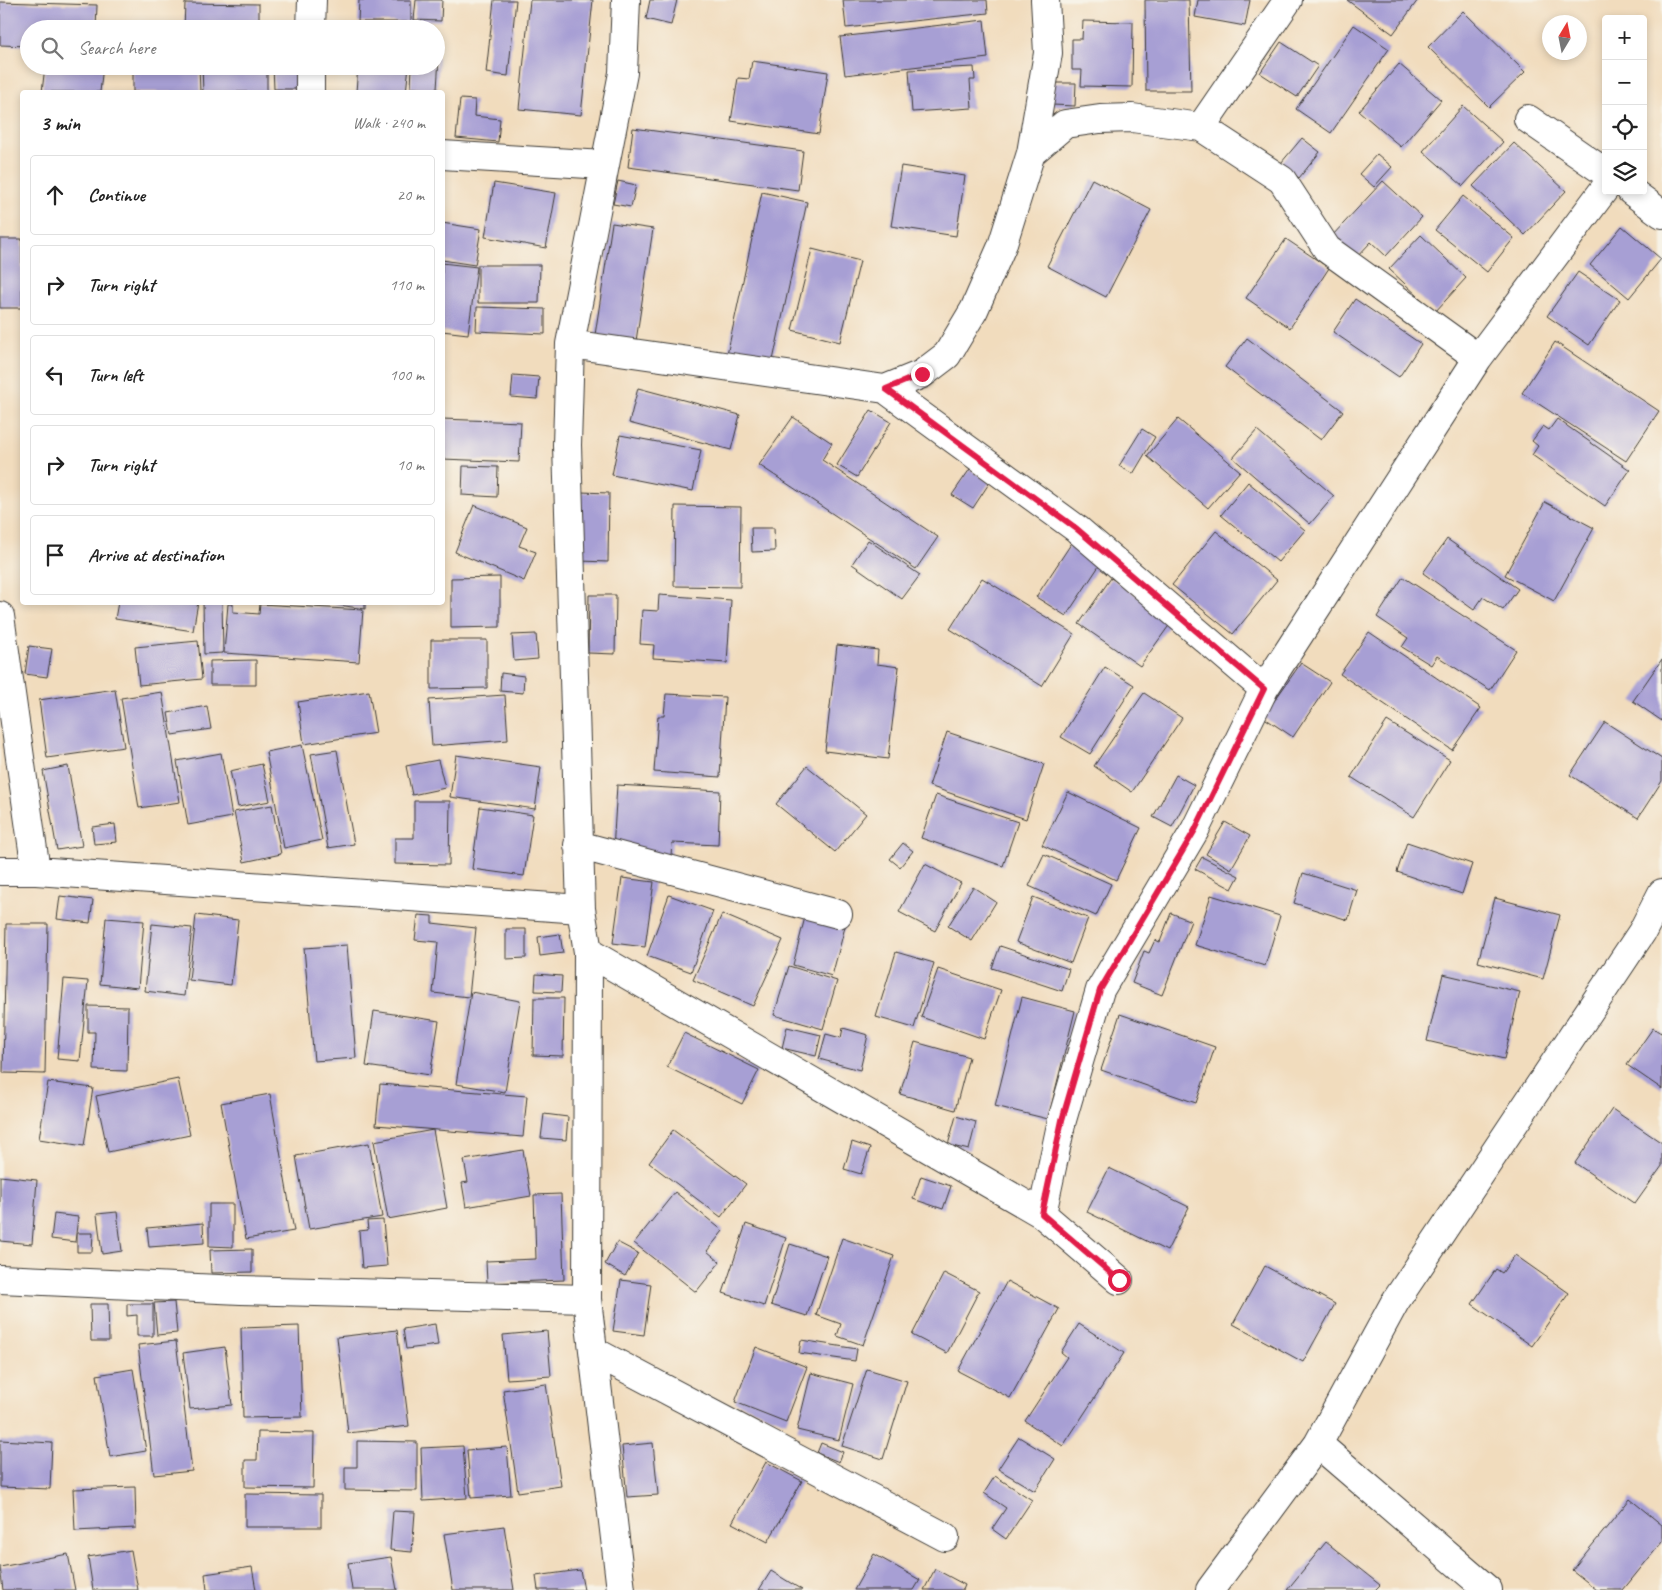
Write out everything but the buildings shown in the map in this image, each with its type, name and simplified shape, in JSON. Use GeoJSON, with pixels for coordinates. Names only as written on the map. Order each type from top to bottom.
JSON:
{"type":"FeatureCollection","features":[{"type":"Feature","properties":{"kind":"street"},"geometry":{"type":"LineString","coordinates":[[311,20],[312,0]]}},
{"type":"Feature","properties":{"kind":"street"},"geometry":{"type":"LineString","coordinates":[[621,1590],[588,1298],[588,952],[581,909],[578,845],[567,445],[570,344],[623,73],[626,0]]}},
{"type":"Feature","properties":{"kind":"street"},"geometry":{"type":"LineString","coordinates":[[886,389],[922,374],[947,355],[974,310],[1002,246],[1031,153],[1048,52],[1046,0]]}},
{"type":"Feature","properties":{"kind":"street"},"geometry":{"type":"LineString","coordinates":[[1201,127],[1288,0]]}},
{"type":"Feature","properties":{"kind":"street"},"geometry":{"type":"LineString","coordinates":[[310,75],[310,90]]}},
{"type":"Feature","properties":{"kind":"street"},"geometry":{"type":"LineString","coordinates":[[1031,153],[1065,124],[1132,118],[1201,127],[1282,180],[1327,249],[1478,358]]}},
{"type":"Feature","properties":{"kind":"street"},"geometry":{"type":"LineString","coordinates":[[1528,118],[1602,170]]}},
{"type":"Feature","properties":{"kind":"street"},"geometry":{"type":"LineString","coordinates":[[445,155],[604,165]]}},
{"type":"Feature","properties":{"kind":"street"},"geometry":{"type":"LineString","coordinates":[[1042,1214],[1062,1120],[1100,990],[1195,830],[1264,689],[1478,358],[1602,192]]}},
{"type":"Feature","properties":{"kind":"street"},"geometry":{"type":"LineString","coordinates":[[1636,195],[1662,214]]}},
{"type":"Feature","properties":{"kind":"street"},"geometry":{"type":"LineString","coordinates":[[570,344],[886,389],[1077,529],[1264,689]]}},
{"type":"Feature","properties":{"kind":"street"},"geometry":{"type":"LineString","coordinates":[[0,616],[36,871]]}},
{"type":"Feature","properties":{"kind":"street"},"geometry":{"type":"LineString","coordinates":[[578,845],[838,914]]}},
{"type":"Feature","properties":{"kind":"street"},"geometry":{"type":"LineString","coordinates":[[0,871],[36,871],[581,909]]}},
{"type":"Feature","properties":{"kind":"street"},"geometry":{"type":"LineString","coordinates":[[1210,1590],[1318,1444],[1395,1302],[1642,932],[1662,893]]}},
{"type":"Feature","properties":{"kind":"street"},"geometry":{"type":"LineString","coordinates":[[588,952],[1042,1214],[1119,1280]]}},
{"type":"Feature","properties":{"kind":"street"},"geometry":{"type":"LineString","coordinates":[[0,1279],[241,1290],[588,1298]]}},
{"type":"Feature","properties":{"kind":"street"},"geometry":{"type":"LineString","coordinates":[[595,1352],[945,1537]]}},
{"type":"Feature","properties":{"kind":"street"},"geometry":{"type":"LineString","coordinates":[[1318,1444],[1488,1590]]}},
{"type":"Feature","properties":{"kind":"route"},"geometry":{"type":"LineString","coordinates":[[922,374],[886,389],[1077,529],[1264,689],[1195,830],[1100,990],[1062,1120],[1042,1214],[1119,1280]]}}]}
